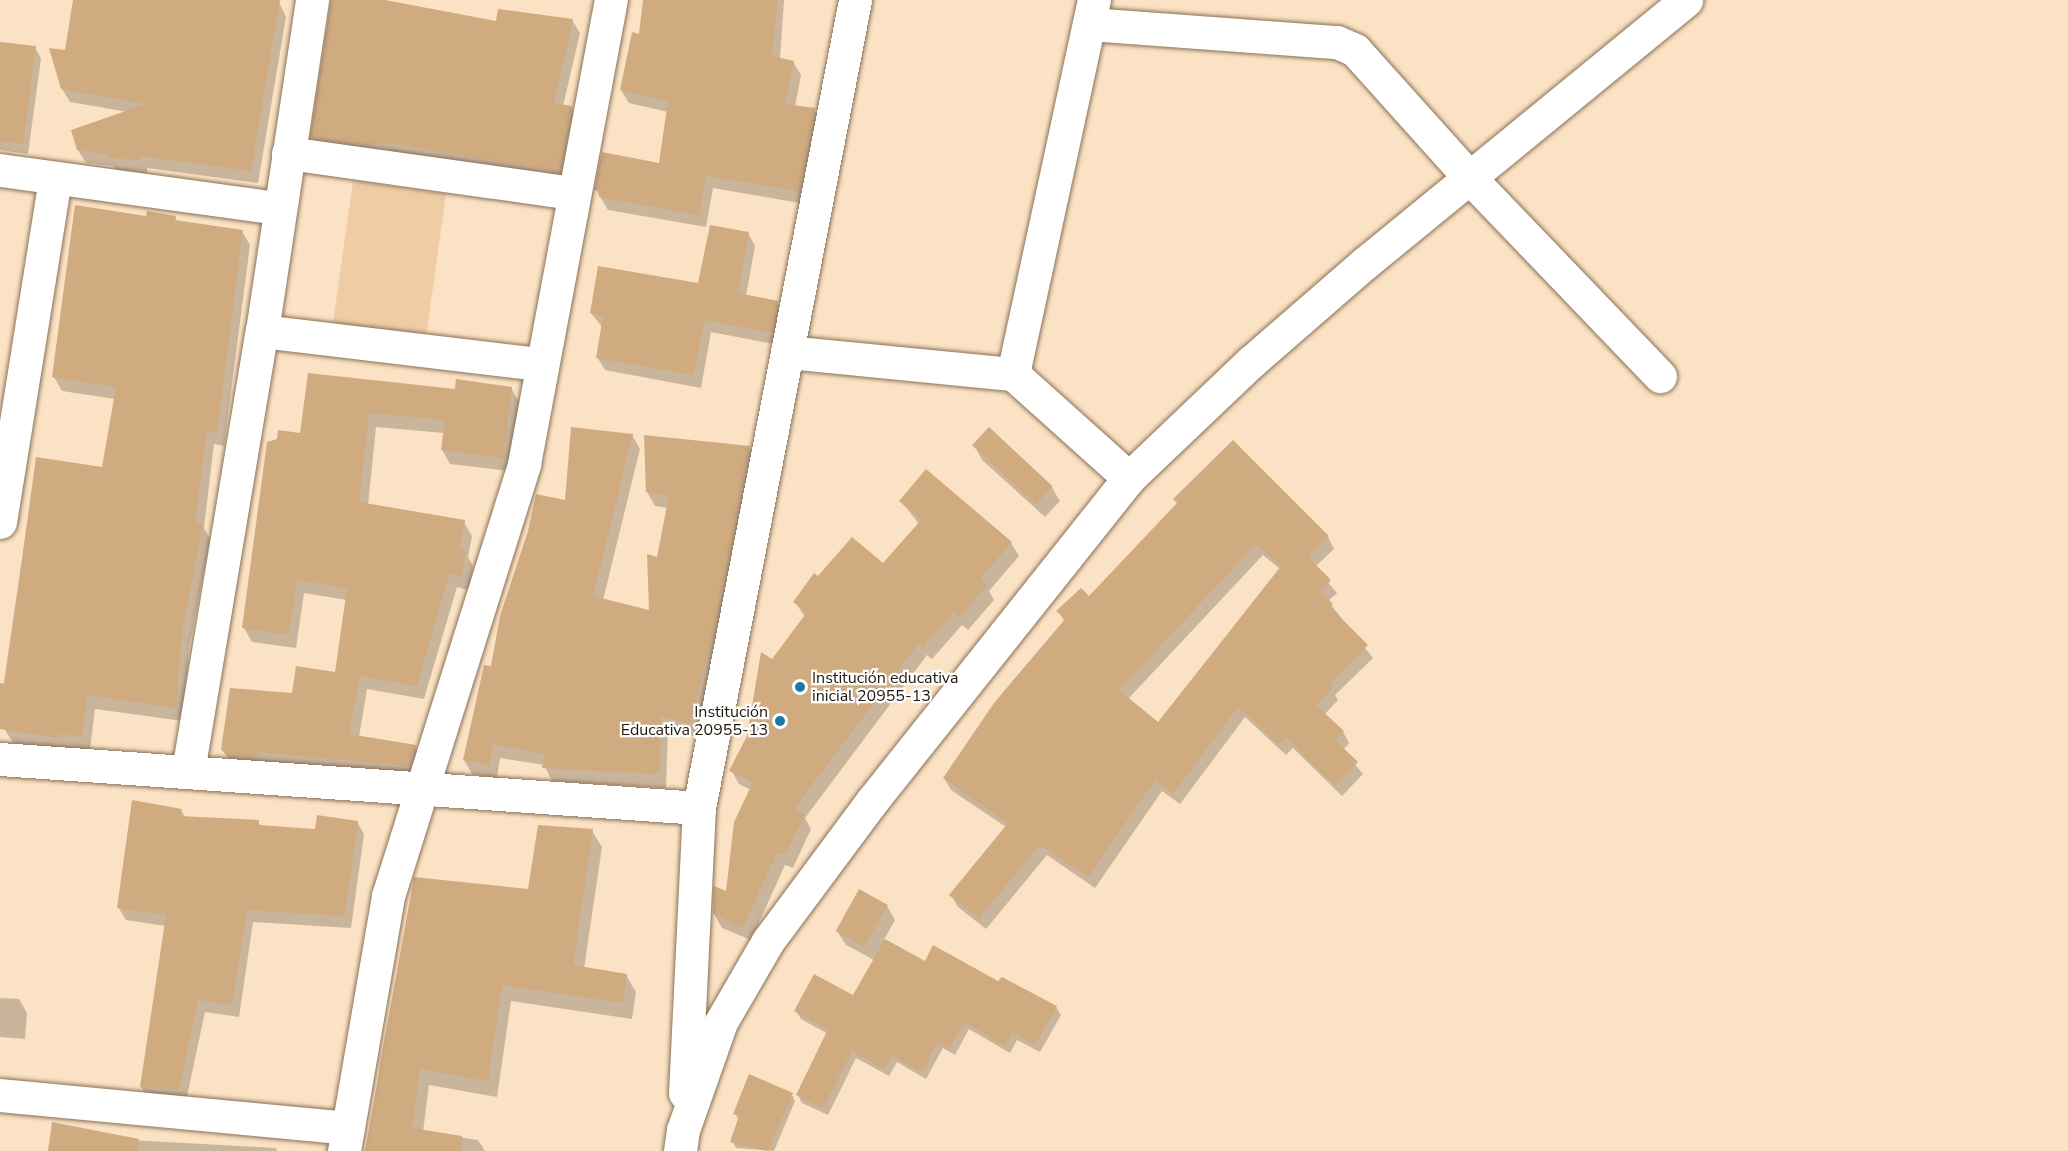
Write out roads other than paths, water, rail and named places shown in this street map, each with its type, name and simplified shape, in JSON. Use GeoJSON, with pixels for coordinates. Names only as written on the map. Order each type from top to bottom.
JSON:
{"type":"FeatureCollection","features":[{"type":"Feature","properties":{"kind":"street"},"geometry":{"type":"LineString","coordinates":[[188,771],[262,331],[312,0]]}},
{"type":"Feature","properties":{"kind":"street"},"geometry":{"type":"LineString","coordinates":[[0,1095],[346,1139],[388,896],[524,464],[540,364],[611,0]]}},
{"type":"Feature","properties":{"kind":"street"},"geometry":{"type":"LineString","coordinates":[[681,1141],[699,808],[855,0]]}},
{"type":"Feature","properties":{"kind":"street"},"geometry":{"type":"LineString","coordinates":[[681,1141],[721,1022],[768,941],[872,801],[1130,478],[1251,362],[1469,177],[1686,0]]}},
{"type":"Feature","properties":{"kind":"street"},"geometry":{"type":"LineString","coordinates":[[1014,374],[1091,12],[1337,42],[1355,50],[1469,177],[1660,375]]}},
{"type":"Feature","properties":{"kind":"street"},"geometry":{"type":"LineString","coordinates":[[288,153],[573,193]]}},
{"type":"Feature","properties":{"kind":"street"},"geometry":{"type":"LineString","coordinates":[[0,170],[279,208]]}},
{"type":"Feature","properties":{"kind":"street"},"geometry":{"type":"LineString","coordinates":[[0,522],[55,178]]}},
{"type":"Feature","properties":{"kind":"street"},"geometry":{"type":"LineString","coordinates":[[262,331],[540,364]]}},
{"type":"Feature","properties":{"kind":"street"},"geometry":{"type":"LineString","coordinates":[[787,352],[1014,374],[1130,478]]}},
{"type":"Feature","properties":{"kind":"street"},"geometry":{"type":"LineString","coordinates":[[0,759],[699,808]]}},
{"type":"Feature","properties":{"kind":"place","name":"Institución educativa inicial 20955-13"},"geometry":{"type":"Point","coordinates":[800,687]}},
{"type":"Feature","properties":{"kind":"place","name":"Institución Educativa 20955-13"},"geometry":{"type":"Point","coordinates":[780,721]}}]}
